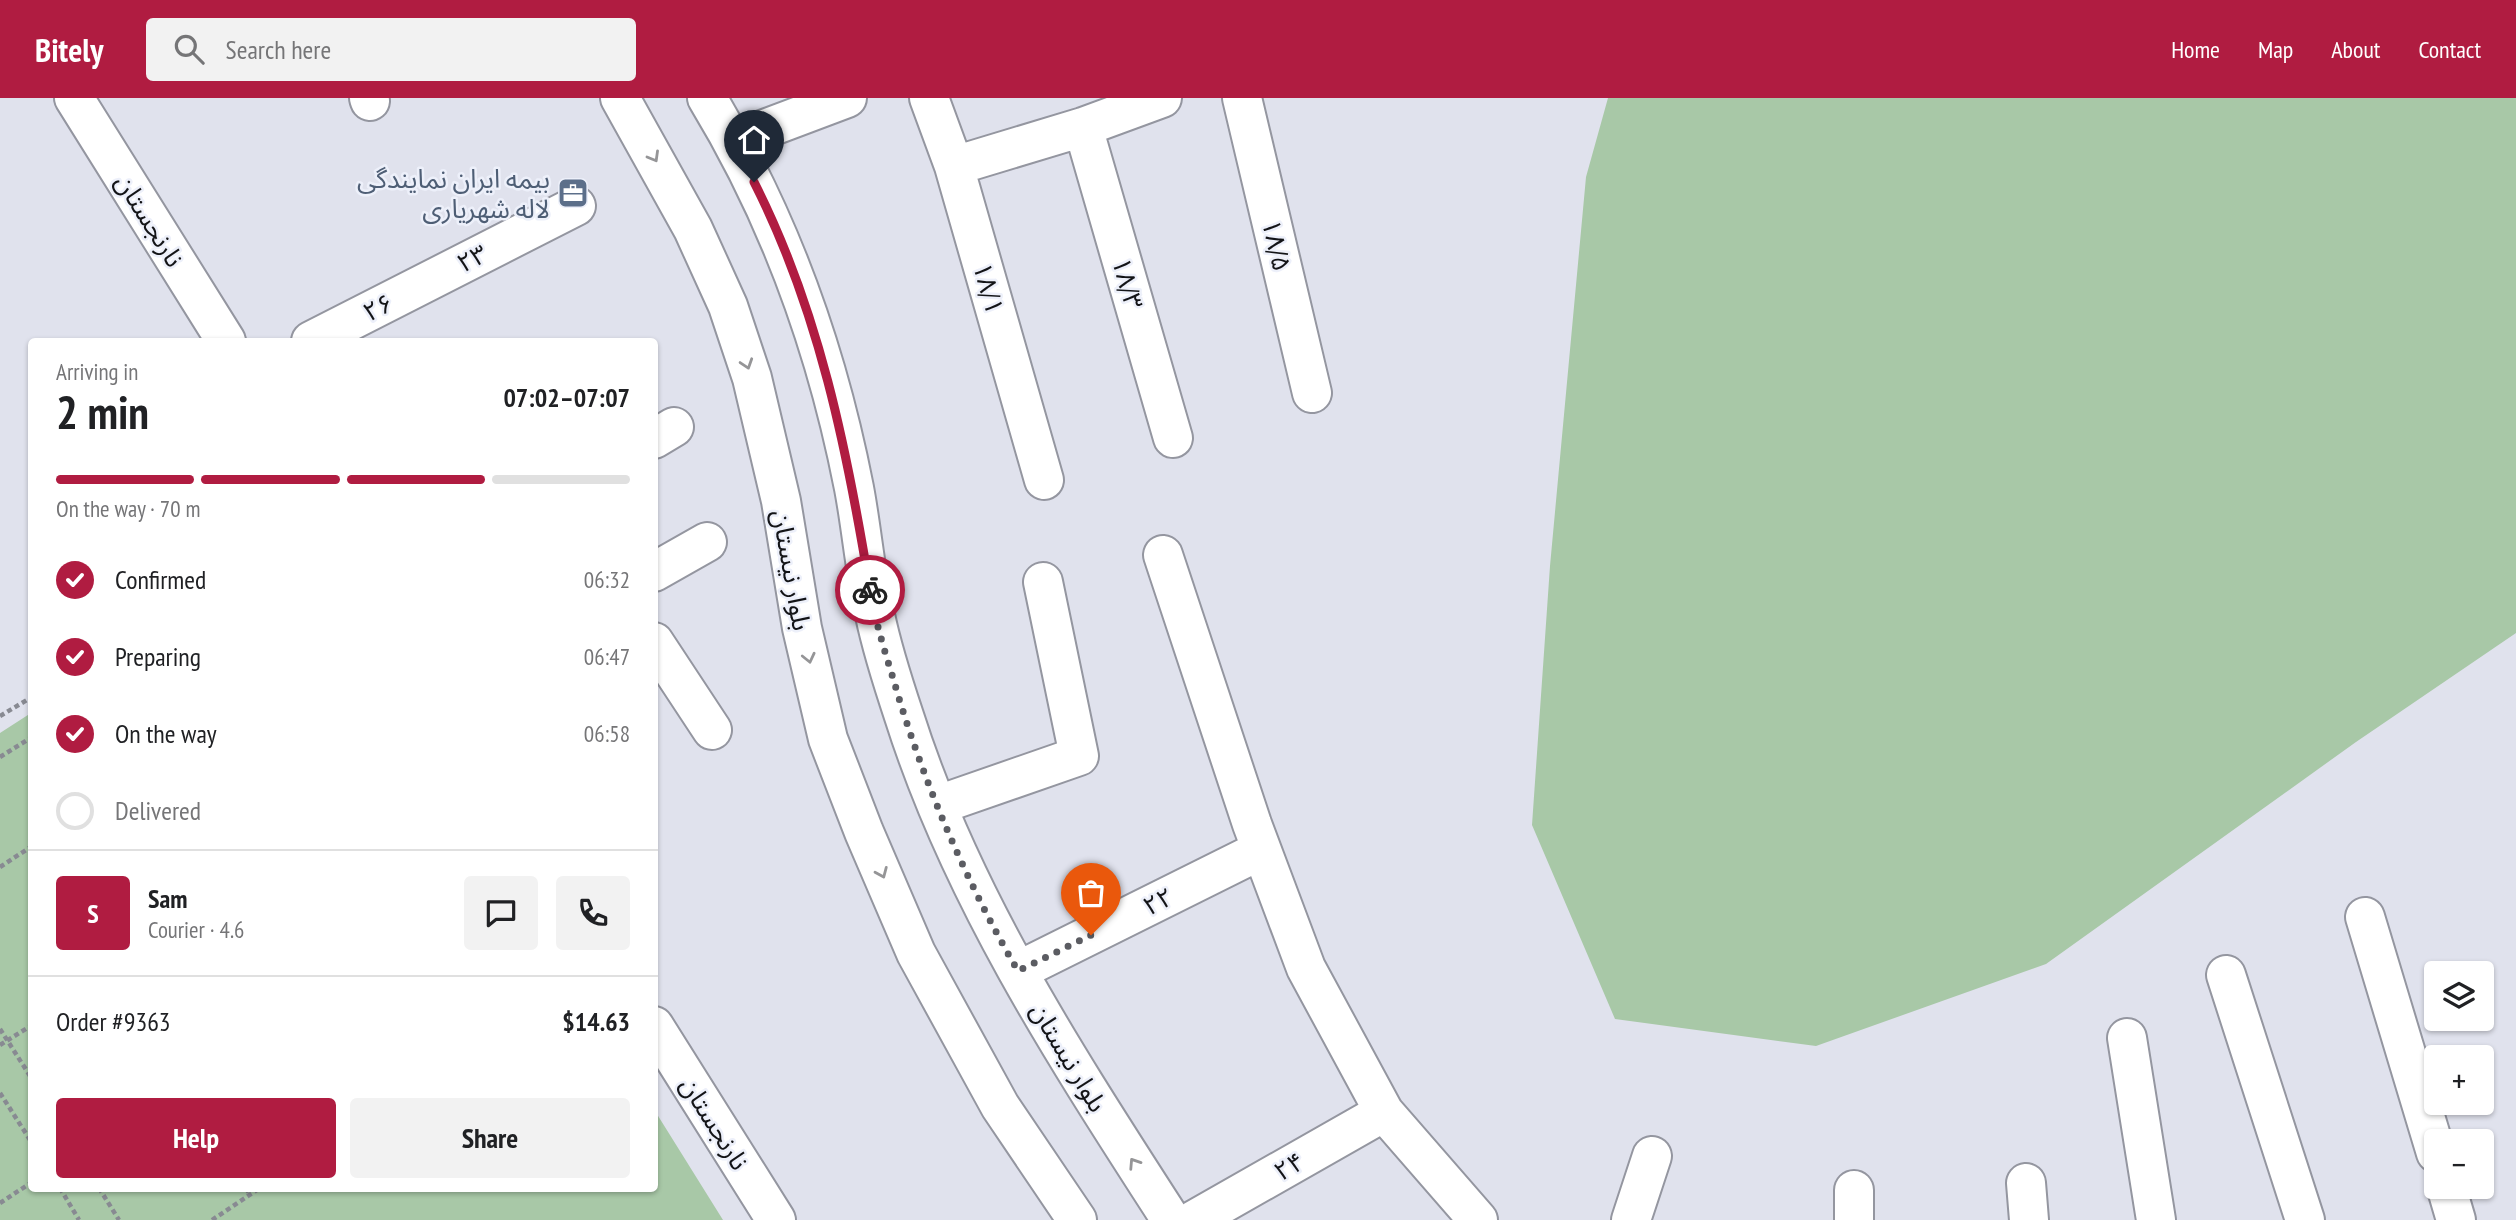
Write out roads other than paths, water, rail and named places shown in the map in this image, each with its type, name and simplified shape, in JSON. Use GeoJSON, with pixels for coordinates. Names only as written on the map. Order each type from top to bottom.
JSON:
{"type":"FeatureCollection","features":[{"type":"Feature","properties":{"kind":"street","name":"نارنجستان"},"geometry":{"type":"LineString","coordinates":[[74,98],[224,338]]}},
{"type":"Feature","properties":{"kind":"street","name":"بلوار نیستان"},"geometry":{"type":"LineString","coordinates":[[620,98],[693,229],[732,318],[752,378],[781,500],[802,628],[828,739],[864,832],[916,953],[987,1083],[1077,1220]]}},
{"type":"Feature","properties":{"kind":"street","name":"بلوار نیستان"},"geometry":{"type":"LineString","coordinates":[[707,98],[733,141],[764,202],[798,282],[823,359],[853,486],[874,614],[904,718],[937,805],[992,927],[1071,1066],[1171,1220]]}},
{"type":"Feature","properties":{"kind":"street"},"geometry":{"type":"LineString","coordinates":[[733,141],[847,98]]}},
{"type":"Feature","properties":{"kind":"street","name":"۱۸/۱"},"geometry":{"type":"LineString","coordinates":[[929,98],[954,166],[1044,480]]}},
{"type":"Feature","properties":{"kind":"street"},"geometry":{"type":"LineString","coordinates":[[954,166],[1083,127],[1162,98]]}},
{"type":"Feature","properties":{"kind":"street","name":"۱۸/۵"},"geometry":{"type":"LineString","coordinates":[[1242,98],[1312,393]]}},
{"type":"Feature","properties":{"kind":"street","name":"۱۸/۳"},"geometry":{"type":"LineString","coordinates":[[1083,127],[1172,438]]}},
{"type":"Feature","properties":{"kind":"street","name":"۲۳"},"geometry":{"type":"LineString","coordinates":[[444,273],[576,206]]}},
{"type":"Feature","properties":{"kind":"street","name":"۲۶"},"geometry":{"type":"LineString","coordinates":[[317,338],[444,273]]}},
{"type":"Feature","properties":{"kind":"street"},"geometry":{"type":"LineString","coordinates":[[658,570],[707,541]]}},
{"type":"Feature","properties":{"kind":"street"},"geometry":{"type":"LineString","coordinates":[[1163,555],[1261,849],[1306,968],[1384,1112],[1478,1220]]}},
{"type":"Feature","properties":{"kind":"street"},"geometry":{"type":"LineString","coordinates":[[937,805],[1079,756],[1043,582]]}},
{"type":"Feature","properties":{"kind":"street"},"geometry":{"type":"LineString","coordinates":[[658,648],[712,730]]}},
{"type":"Feature","properties":{"kind":"street","name":"۲۲"},"geometry":{"type":"LineString","coordinates":[[1018,971],[1261,849]]}},
{"type":"Feature","properties":{"kind":"street"},"geometry":{"type":"LineString","coordinates":[[2365,917],[2429,1129]]}},
{"type":"Feature","properties":{"kind":"street"},"geometry":{"type":"LineString","coordinates":[[2226,975],[2305,1220]]}},
{"type":"Feature","properties":{"kind":"street","name":"نارنجستان"},"geometry":{"type":"LineString","coordinates":[[658,1032],[776,1220]]}},
{"type":"Feature","properties":{"kind":"street"},"geometry":{"type":"LineString","coordinates":[[2127,1038],[2156,1220]]}},
{"type":"Feature","properties":{"kind":"street","name":"۲۴"},"geometry":{"type":"LineString","coordinates":[[1194,1220],[1384,1112]]}},
{"type":"Feature","properties":{"kind":"street"},"geometry":{"type":"LineString","coordinates":[[1631,1220],[1652,1156]]}},
{"type":"Feature","properties":{"kind":"street"},"geometry":{"type":"LineString","coordinates":[[2450,1199],[2456,1220]]}},
{"type":"Feature","properties":{"kind":"place","name":"بیمه ایران نمایندگی لاله شهریاری"},"geometry":{"type":"Point","coordinates":[573,193]}}]}
